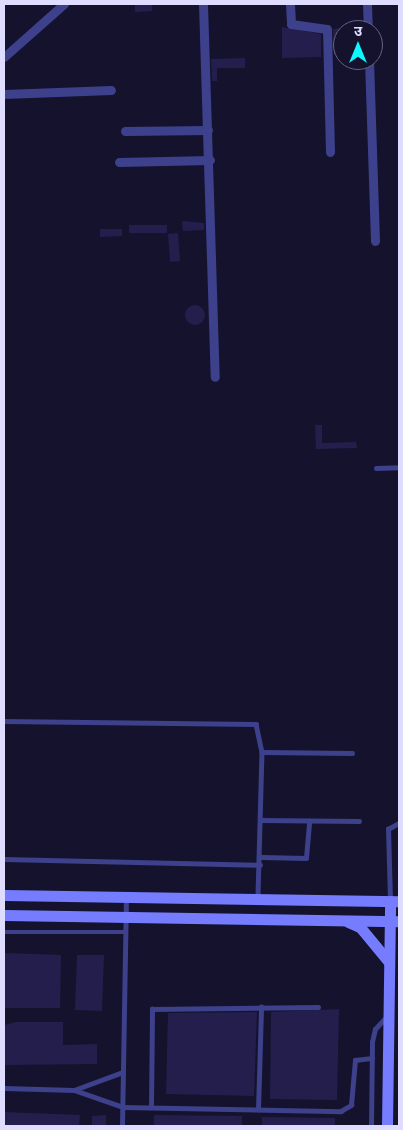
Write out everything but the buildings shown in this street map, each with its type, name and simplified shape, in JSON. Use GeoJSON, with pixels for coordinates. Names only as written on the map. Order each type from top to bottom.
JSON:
{"type":"FeatureCollection","features":[{"type":"Feature","properties":{"kind":"main road"},"geometry":{"type":"LineString","coordinates":[[4,895],[395,901],[395,921],[390,963],[388,1126]]}},
{"type":"Feature","properties":{"kind":"main road"},"geometry":{"type":"LineString","coordinates":[[4,915],[395,921]]}},
{"type":"Feature","properties":{"kind":"main road"},"geometry":{"type":"LineString","coordinates":[[344,920],[360,927],[390,963]]}},
{"type":"Feature","properties":{"kind":"street"},"geometry":{"type":"LineString","coordinates":[[4,57],[64,4]]}},
{"type":"Feature","properties":{"kind":"street"},"geometry":{"type":"LineString","coordinates":[[203,4],[210,160],[214,377]]}},
{"type":"Feature","properties":{"kind":"street"},"geometry":{"type":"LineString","coordinates":[[290,4],[291,24],[327,30],[330,152]]}},
{"type":"Feature","properties":{"kind":"street"},"geometry":{"type":"LineString","coordinates":[[367,4],[368,20]]}},
{"type":"Feature","properties":{"kind":"street"},"geometry":{"type":"LineString","coordinates":[[369,70],[375,241]]}},
{"type":"Feature","properties":{"kind":"street"},"geometry":{"type":"LineString","coordinates":[[4,94],[112,90]]}},
{"type":"Feature","properties":{"kind":"street"},"geometry":{"type":"LineString","coordinates":[[125,131],[208,130]]}},
{"type":"Feature","properties":{"kind":"street"},"geometry":{"type":"LineString","coordinates":[[119,162],[210,160]]}},
{"type":"Feature","properties":{"kind":"lane"},"geometry":{"type":"LineString","coordinates":[[376,468],[399,467]]}},
{"type":"Feature","properties":{"kind":"lane"},"geometry":{"type":"LineString","coordinates":[[4,721],[250,722],[259,730],[262,752],[261,858],[258,900]]}},
{"type":"Feature","properties":{"kind":"lane"},"geometry":{"type":"LineString","coordinates":[[262,752],[352,753]]}},
{"type":"Feature","properties":{"kind":"lane"},"geometry":{"type":"LineString","coordinates":[[262,820],[359,821]]}},
{"type":"Feature","properties":{"kind":"lane"},"geometry":{"type":"LineString","coordinates":[[261,858],[306,858],[309,821]]}},
{"type":"Feature","properties":{"kind":"lane"},"geometry":{"type":"LineString","coordinates":[[395,901],[388,829],[399,823]]}},
{"type":"Feature","properties":{"kind":"lane"},"geometry":{"type":"LineString","coordinates":[[4,859],[260,864]]}},
{"type":"Feature","properties":{"kind":"lane"},"geometry":{"type":"LineString","coordinates":[[122,1126],[126,898]]}},
{"type":"Feature","properties":{"kind":"lane"},"geometry":{"type":"LineString","coordinates":[[4,932],[125,932]]}},
{"type":"Feature","properties":{"kind":"lane"},"geometry":{"type":"LineString","coordinates":[[258,1110],[261,1007]]}},
{"type":"Feature","properties":{"kind":"lane"},"geometry":{"type":"LineString","coordinates":[[151,1107],[152,1009],[318,1007]]}},
{"type":"Feature","properties":{"kind":"lane"},"geometry":{"type":"LineString","coordinates":[[371,1126],[372,1058],[375,1029],[389,1013]]}},
{"type":"Feature","properties":{"kind":"lane"},"geometry":{"type":"LineString","coordinates":[[4,1088],[74,1090],[123,1106],[258,1110],[344,1110],[351,1102],[355,1060],[372,1058]]}},
{"type":"Feature","properties":{"kind":"lane"},"geometry":{"type":"LineString","coordinates":[[74,1090],[123,1072]]}}]}
